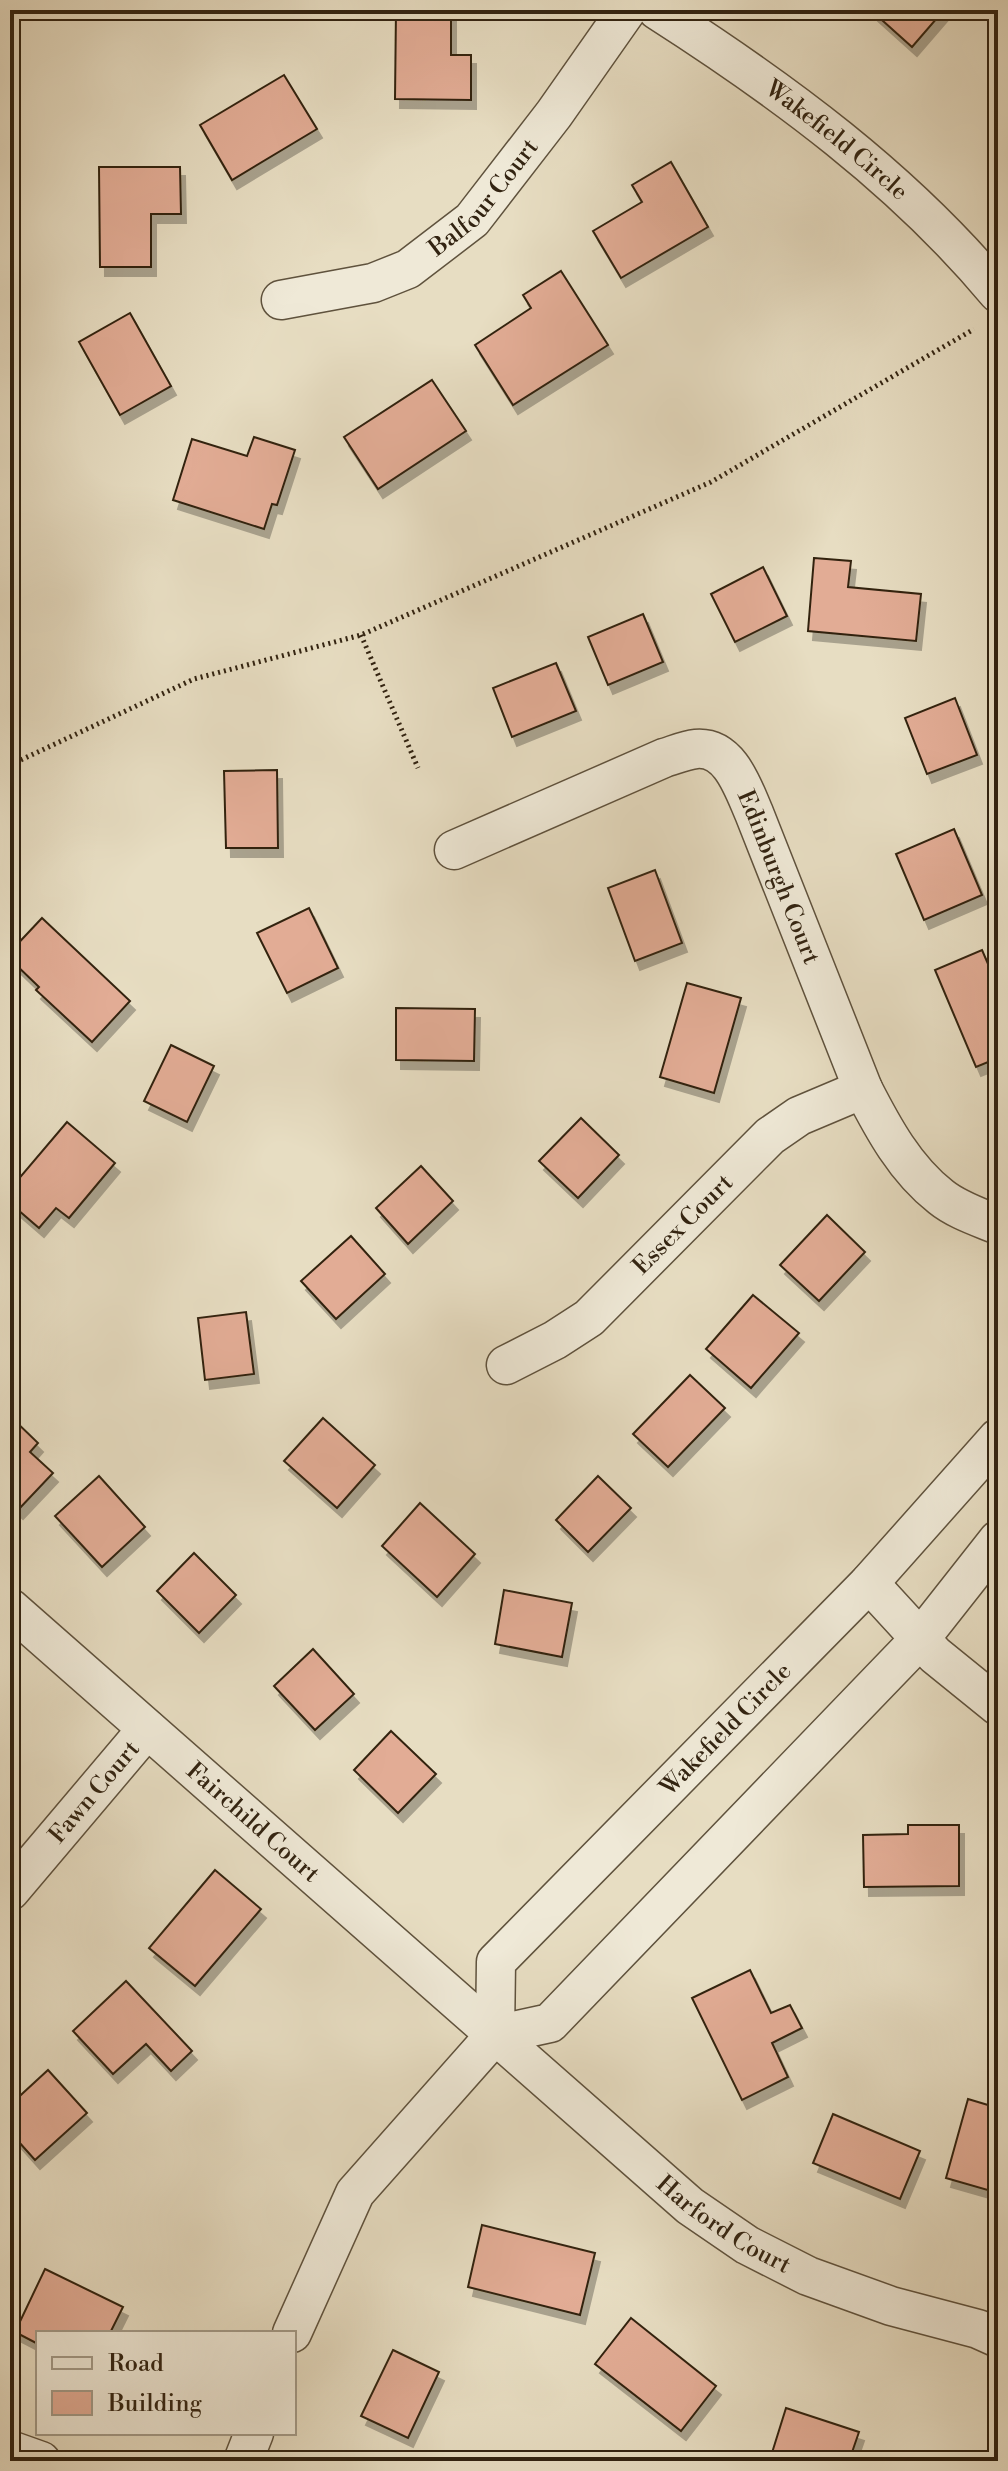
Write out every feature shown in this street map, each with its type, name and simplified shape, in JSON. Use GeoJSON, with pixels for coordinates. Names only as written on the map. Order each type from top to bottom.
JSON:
{"type":"FeatureCollection","features":[{"type":"Feature","properties":{"kind":"street","name":"Balfour Court"},"geometry":{"type":"LineString","coordinates":[[281,300],[373,283],[408,269],[472,220],[502,184],[627,10]]}},
{"type":"Feature","properties":{"kind":"street","name":"Wakefield Circle"},"geometry":{"type":"LineString","coordinates":[[681,16],[858,154],[953,241],[998,293]]}},
{"type":"Feature","properties":{"kind":"street","name":"Edinburgh Court"},"geometry":{"type":"LineString","coordinates":[[454,850],[664,758],[696,749],[711,751],[725,760],[738,776],[863,1089],[899,1152],[941,1197],[998,1225]]}},
{"type":"Feature","properties":{"kind":"street","name":"Essex Court"},"geometry":{"type":"LineString","coordinates":[[506,1365],[589,1318],[770,1136],[799,1116],[863,1089]]}},
{"type":"Feature","properties":{"kind":"street","name":"Wakefield Circle"},"geometry":{"type":"LineString","coordinates":[[495,2035],[496,1962],[869,1583],[998,1438]]}},
{"type":"Feature","properties":{"kind":"street"},"geometry":{"type":"LineString","coordinates":[[293,2331],[355,2193],[495,2035],[550,2023],[920,1639],[998,1540]]}},
{"type":"Feature","properties":{"kind":"street"},"geometry":{"type":"LineString","coordinates":[[869,1583],[935,1655],[998,1706]]}},
{"type":"Feature","properties":{"kind":"street","name":"Fairchild Court"},"geometry":{"type":"LineString","coordinates":[[10,1608],[495,2035]]}},
{"type":"Feature","properties":{"kind":"street","name":"Fawn Court"},"geometry":{"type":"LineString","coordinates":[[10,1891],[147,1729]]}},
{"type":"Feature","properties":{"kind":"street","name":"Harford Court"},"geometry":{"type":"LineString","coordinates":[[495,2035],[690,2206],[747,2245],[822,2281],[891,2306],[978,2329],[998,2338]]}},
{"type":"Feature","properties":{"kind":"street"},"geometry":{"type":"LineString","coordinates":[[243,2461],[253,2435]]}},
{"type":"Feature","properties":{"kind":"street"},"geometry":{"type":"LineString","coordinates":[[10,2450],[41,2461]]}},
{"type":"Feature","properties":{"kind":"path"},"geometry":{"type":"LineString","coordinates":[[10,765],[194,679],[361,635],[711,482],[974,329]]}},
{"type":"Feature","properties":{"kind":"path"},"geometry":{"type":"LineString","coordinates":[[361,635],[418,768]]}},
{"type":"Feature","properties":{"kind":"building"},"geometry":{"type":"Polygon","coordinates":[[[396,10],[451,10],[451,55],[471,55],[471,100],[395,99],[396,10]]]}},
{"type":"Feature","properties":{"kind":"building"},"geometry":{"type":"Polygon","coordinates":[[[874,10],[944,10],[912,47],[874,10]]]}},
{"type":"Feature","properties":{"kind":"building"},"geometry":{"type":"Polygon","coordinates":[[[284,75],[317,129],[232,180],[200,125],[284,75]]]}},
{"type":"Feature","properties":{"kind":"building"},"geometry":{"type":"Polygon","coordinates":[[[671,162],[708,227],[621,278],[593,231],[642,202],[632,185],[671,162]]]}},
{"type":"Feature","properties":{"kind":"building"},"geometry":{"type":"Polygon","coordinates":[[[99,167],[180,167],[181,214],[151,214],[151,267],[100,267],[99,167]]]}},
{"type":"Feature","properties":{"kind":"building"},"geometry":{"type":"Polygon","coordinates":[[[561,271],[608,345],[513,405],[475,345],[531,308],[523,295],[561,271]]]}},
{"type":"Feature","properties":{"kind":"building"},"geometry":{"type":"Polygon","coordinates":[[[130,313],[171,386],[120,415],[79,342],[130,313]]]}},
{"type":"Feature","properties":{"kind":"building"},"geometry":{"type":"Polygon","coordinates":[[[432,380],[466,431],[378,489],[344,437],[432,380]]]}},
{"type":"Feature","properties":{"kind":"building"},"geometry":{"type":"Polygon","coordinates":[[[254,437],[295,450],[277,505],[272,504],[264,529],[173,500],[192,439],[247,456],[254,437]]]}},
{"type":"Feature","properties":{"kind":"building"},"geometry":{"type":"Polygon","coordinates":[[[814,558],[851,561],[848,587],[921,594],[916,641],[808,631],[814,558]]]}},
{"type":"Feature","properties":{"kind":"building"},"geometry":{"type":"Polygon","coordinates":[[[763,567],[787,616],[735,642],[711,594],[763,567]]]}},
{"type":"Feature","properties":{"kind":"building"},"geometry":{"type":"Polygon","coordinates":[[[643,614],[663,662],[608,685],[588,637],[643,614]]]}},
{"type":"Feature","properties":{"kind":"building"},"geometry":{"type":"Polygon","coordinates":[[[556,663],[576,711],[512,737],[493,688],[556,663]]]}},
{"type":"Feature","properties":{"kind":"building"},"geometry":{"type":"Polygon","coordinates":[[[955,698],[977,755],[927,774],[905,718],[955,698]]]}},
{"type":"Feature","properties":{"kind":"building"},"geometry":{"type":"Polygon","coordinates":[[[277,770],[278,848],[226,848],[224,771],[277,770]]]}},
{"type":"Feature","properties":{"kind":"building"},"geometry":{"type":"Polygon","coordinates":[[[954,829],[982,895],[924,920],[896,854],[954,829]]]}},
{"type":"Feature","properties":{"kind":"building"},"geometry":{"type":"Polygon","coordinates":[[[655,870],[682,943],[635,961],[608,888],[655,870]]]}},
{"type":"Feature","properties":{"kind":"building"},"geometry":{"type":"Polygon","coordinates":[[[309,908],[338,968],[287,993],[257,933],[309,908]]]}},
{"type":"Feature","properties":{"kind":"building"},"geometry":{"type":"Polygon","coordinates":[[[42,918],[130,1001],[92,1042],[36,990],[39,987],[10,959],[10,952],[42,918]]]}},
{"type":"Feature","properties":{"kind":"building"},"geometry":{"type":"Polygon","coordinates":[[[982,950],[998,987],[998,1058],[976,1067],[935,970],[982,950]]]}},
{"type":"Feature","properties":{"kind":"building"},"geometry":{"type":"Polygon","coordinates":[[[687,983],[741,998],[714,1093],[660,1077],[687,983]]]}},
{"type":"Feature","properties":{"kind":"building"},"geometry":{"type":"Polygon","coordinates":[[[396,1008],[475,1009],[474,1061],[396,1060],[396,1008]]]}},
{"type":"Feature","properties":{"kind":"building"},"geometry":{"type":"Polygon","coordinates":[[[171,1045],[214,1066],[187,1122],[144,1101],[171,1045]]]}},
{"type":"Feature","properties":{"kind":"building"},"geometry":{"type":"Polygon","coordinates":[[[581,1118],[619,1155],[578,1198],[539,1161],[581,1118]]]}},
{"type":"Feature","properties":{"kind":"building"},"geometry":{"type":"Polygon","coordinates":[[[67,1122],[115,1163],[69,1218],[56,1208],[39,1228],[10,1203],[10,1189],[67,1122]]]}},
{"type":"Feature","properties":{"kind":"building"},"geometry":{"type":"Polygon","coordinates":[[[421,1166],[453,1201],[408,1244],[376,1208],[421,1166]]]}},
{"type":"Feature","properties":{"kind":"building"},"geometry":{"type":"Polygon","coordinates":[[[827,1215],[865,1252],[819,1301],[780,1265],[827,1215]]]}},
{"type":"Feature","properties":{"kind":"building"},"geometry":{"type":"Polygon","coordinates":[[[351,1236],[385,1274],[336,1319],[301,1281],[351,1236]]]}},
{"type":"Feature","properties":{"kind":"building"},"geometry":{"type":"Polygon","coordinates":[[[753,1295],[799,1333],[751,1388],[706,1349],[753,1295]]]}},
{"type":"Feature","properties":{"kind":"building"},"geometry":{"type":"Polygon","coordinates":[[[246,1312],[254,1374],[205,1380],[198,1318],[246,1312]]]}},
{"type":"Feature","properties":{"kind":"building"},"geometry":{"type":"Polygon","coordinates":[[[690,1375],[725,1408],[668,1467],[633,1434],[690,1375]]]}},
{"type":"Feature","properties":{"kind":"building"},"geometry":{"type":"Polygon","coordinates":[[[10,1416],[38,1443],[30,1452],[53,1473],[18,1510],[10,1502],[10,1416]]]}},
{"type":"Feature","properties":{"kind":"building"},"geometry":{"type":"Polygon","coordinates":[[[323,1418],[375,1465],[337,1508],[284,1461],[323,1418]]]}},
{"type":"Feature","properties":{"kind":"building"},"geometry":{"type":"Polygon","coordinates":[[[99,1476],[145,1527],[102,1567],[55,1516],[99,1476]]]}},
{"type":"Feature","properties":{"kind":"building"},"geometry":{"type":"Polygon","coordinates":[[[598,1476],[631,1508],[588,1552],[556,1520],[598,1476]]]}},
{"type":"Feature","properties":{"kind":"building"},"geometry":{"type":"Polygon","coordinates":[[[420,1503],[475,1554],[437,1597],[382,1546],[420,1503]]]}},
{"type":"Feature","properties":{"kind":"building"},"geometry":{"type":"Polygon","coordinates":[[[194,1553],[236,1595],[199,1633],[157,1591],[194,1553]]]}},
{"type":"Feature","properties":{"kind":"building"},"geometry":{"type":"Polygon","coordinates":[[[504,1590],[572,1603],[562,1657],[495,1644],[504,1590]]]}},
{"type":"Feature","properties":{"kind":"building"},"geometry":{"type":"Polygon","coordinates":[[[313,1649],[354,1694],[315,1730],[274,1686],[313,1649]]]}},
{"type":"Feature","properties":{"kind":"building"},"geometry":{"type":"Polygon","coordinates":[[[391,1731],[436,1774],[398,1813],[354,1770],[391,1731]]]}},
{"type":"Feature","properties":{"kind":"building"},"geometry":{"type":"Polygon","coordinates":[[[908,1825],[959,1825],[959,1886],[864,1887],[863,1835],[908,1834],[908,1825]]]}},
{"type":"Feature","properties":{"kind":"building"},"geometry":{"type":"Polygon","coordinates":[[[215,1870],[261,1909],[195,1986],[149,1948],[215,1870]]]}},
{"type":"Feature","properties":{"kind":"building"},"geometry":{"type":"Polygon","coordinates":[[[750,1970],[771,2013],[790,2005],[802,2028],[772,2043],[788,2077],[742,2100],[692,1998],[750,1970]]]}},
{"type":"Feature","properties":{"kind":"building"},"geometry":{"type":"Polygon","coordinates":[[[126,1981],[192,2051],[171,2071],[146,2044],[113,2074],[73,2031],[126,1981]]]}},
{"type":"Feature","properties":{"kind":"building"},"geometry":{"type":"Polygon","coordinates":[[[48,2070],[87,2113],[35,2160],[10,2132],[10,2105],[48,2070]]]}},
{"type":"Feature","properties":{"kind":"building"},"geometry":{"type":"Polygon","coordinates":[[[968,2099],[998,2108],[994,2136],[998,2137],[998,2193],[946,2178],[968,2099]]]}},
{"type":"Feature","properties":{"kind":"building"},"geometry":{"type":"Polygon","coordinates":[[[833,2114],[920,2151],[900,2199],[813,2163],[833,2114]]]}},
{"type":"Feature","properties":{"kind":"building"},"geometry":{"type":"Polygon","coordinates":[[[482,2225],[595,2253],[580,2315],[468,2287],[482,2225]]]}},
{"type":"Feature","properties":{"kind":"building"},"geometry":{"type":"Polygon","coordinates":[[[45,2269],[123,2307],[111,2331],[36,2331],[36,2343],[15,2332],[45,2269]]]}},
{"type":"Feature","properties":{"kind":"building"},"geometry":{"type":"Polygon","coordinates":[[[631,2318],[716,2386],[681,2431],[595,2364],[631,2318]]]}},
{"type":"Feature","properties":{"kind":"building"},"geometry":{"type":"Polygon","coordinates":[[[393,2350],[439,2372],[408,2438],[361,2416],[393,2350]]]}},
{"type":"Feature","properties":{"kind":"building"},"geometry":{"type":"Polygon","coordinates":[[[786,2408],[859,2432],[849,2461],[786,2461],[771,2456],[786,2408]]]}}]}
